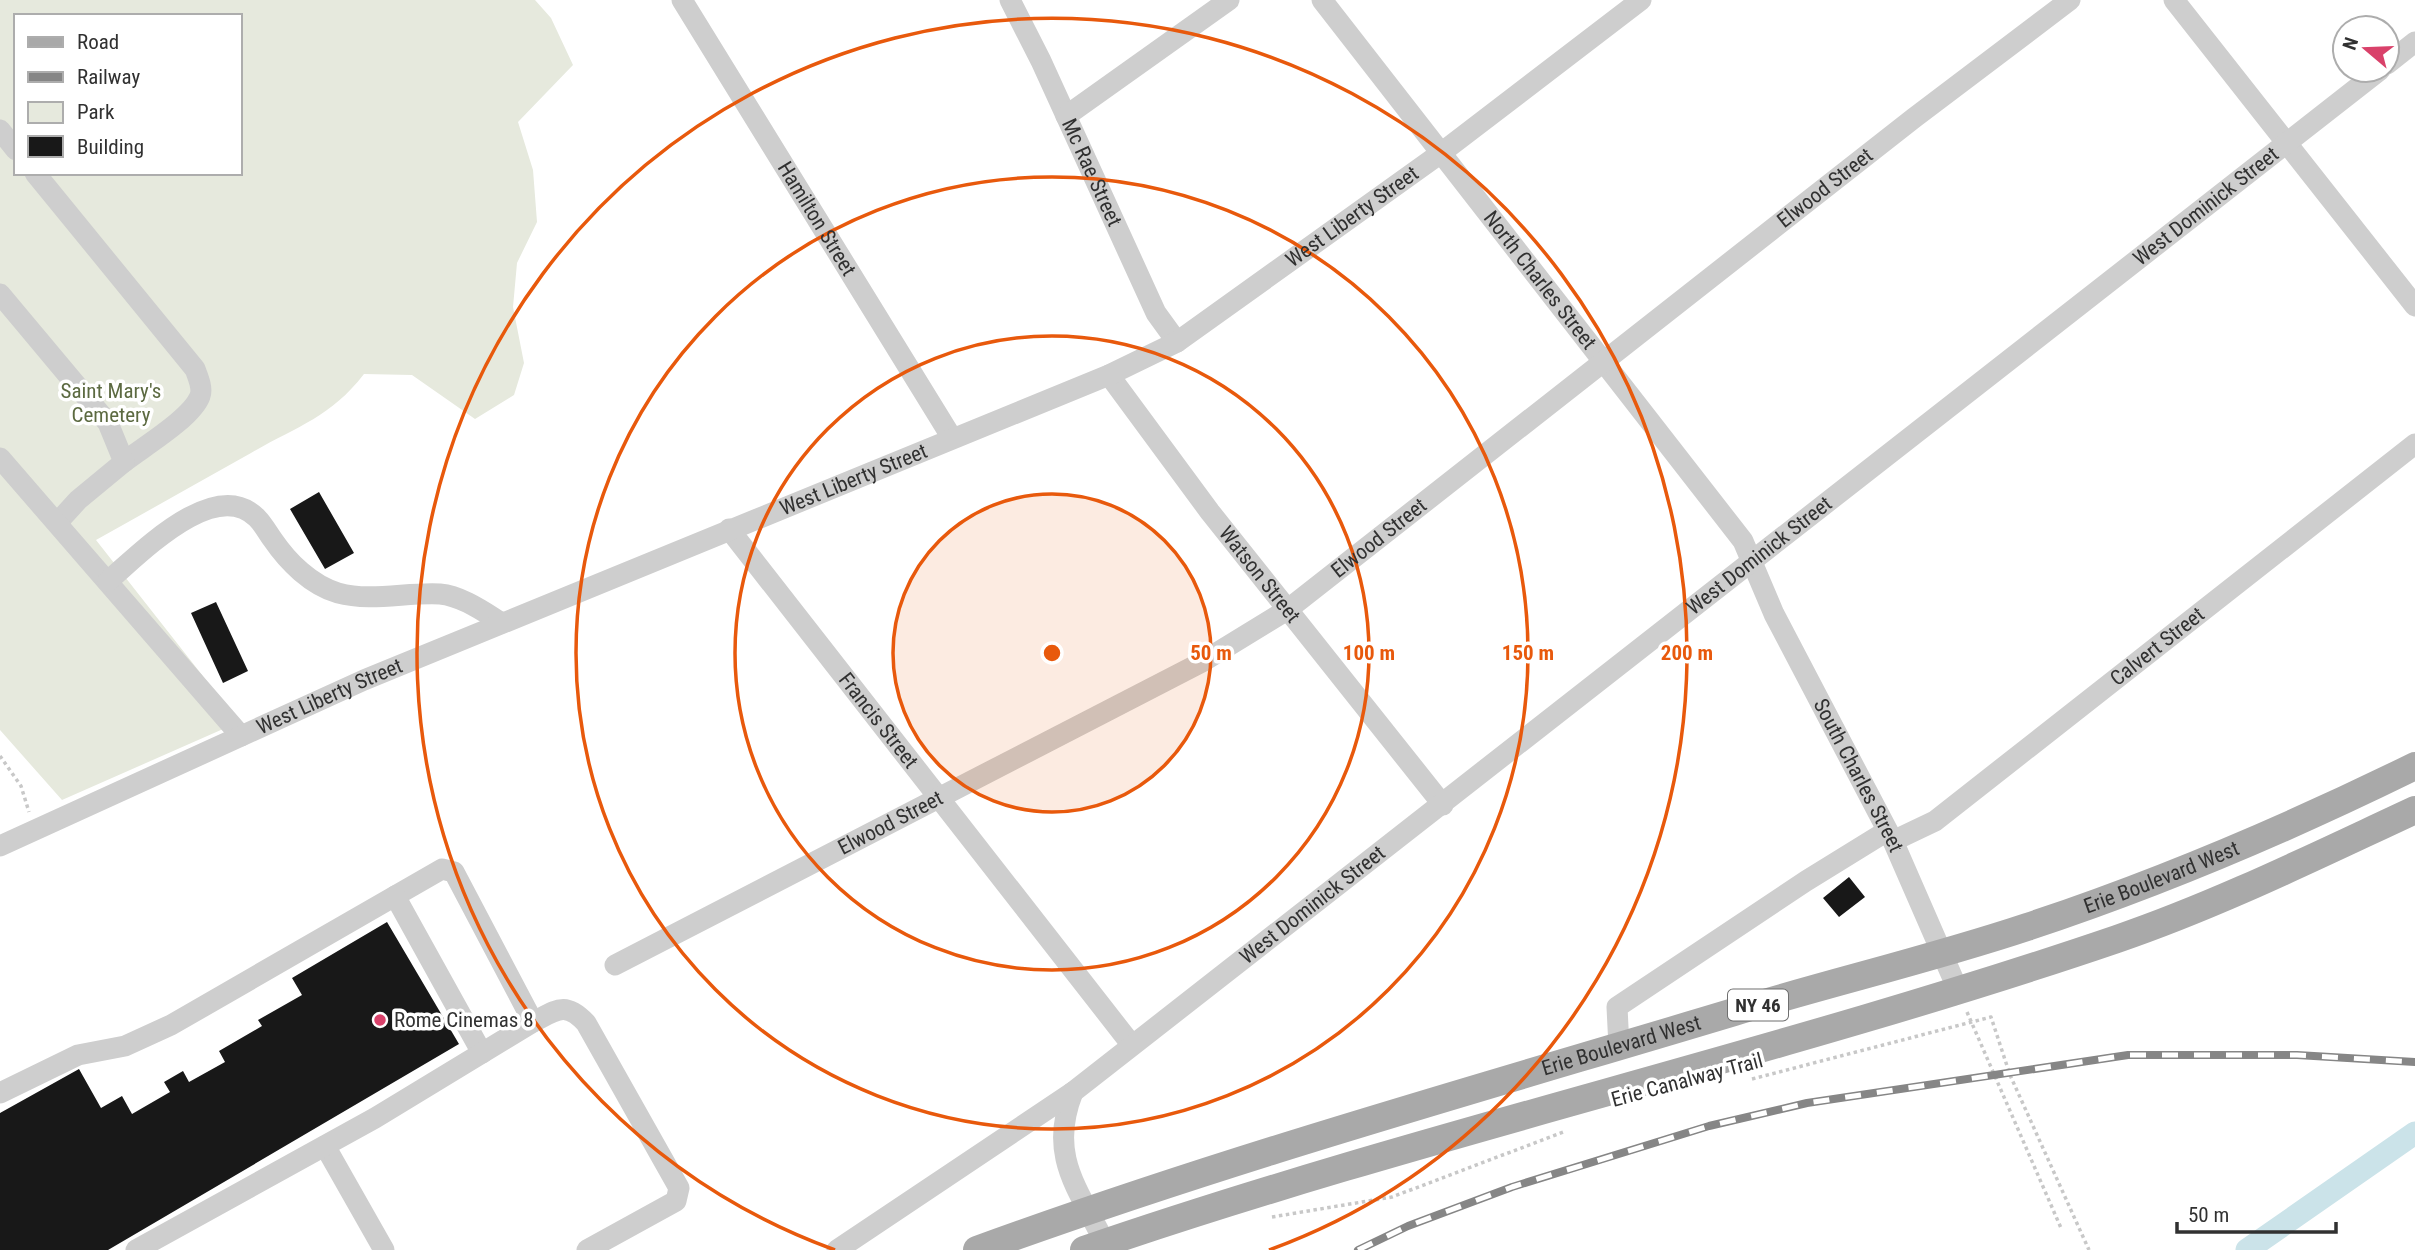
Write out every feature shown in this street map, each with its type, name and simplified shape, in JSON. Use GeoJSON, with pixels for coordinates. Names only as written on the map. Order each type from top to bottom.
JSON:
{"type":"FeatureCollection","features":[{"type":"Feature","properties":{"kind":"main road","name":"Erie Boulevard West"},"geometry":{"type":"LineString","coordinates":[[977,1250],[1088,1209],[1434,1100],[1941,953],[2161,879],[2348,799],[2415,766]]}},
{"type":"Feature","properties":{"kind":"main road","name":"Erie Boulevard West"},"geometry":{"type":"LineString","coordinates":[[1094,1246],[1244,1195],[1958,990],[2121,937],[2299,864],[2415,810]]}},
{"type":"Feature","properties":{"kind":"street","name":"Hamilton Street"},"geometry":{"type":"LineString","coordinates":[[682,0],[952,438]]}},
{"type":"Feature","properties":{"kind":"street","name":"Mc Rae Street"},"geometry":{"type":"LineString","coordinates":[[1010,0],[1156,313],[1177,342]]}},
{"type":"Feature","properties":{"kind":"street"},"geometry":{"type":"LineString","coordinates":[[1066,116],[1229,0]]}},
{"type":"Feature","properties":{"kind":"street","name":"North Charles Street"},"geometry":{"type":"LineString","coordinates":[[1322,0],[1743,541],[1753,563]]}},
{"type":"Feature","properties":{"kind":"street","name":"West Liberty Street"},"geometry":{"type":"LineString","coordinates":[[0,846],[364,680],[1109,375],[1177,342],[1441,153],[1641,0]]}},
{"type":"Feature","properties":{"kind":"street","name":"Elwood Street"},"geometry":{"type":"LineString","coordinates":[[615,965],[1202,662],[1287,610],[1914,118],[2070,0]]}},
{"type":"Feature","properties":{"kind":"street"},"geometry":{"type":"LineString","coordinates":[[2174,0],[2415,306]]}},
{"type":"Feature","properties":{"kind":"street"},"geometry":{"type":"LineString","coordinates":[[2401,53],[2415,42]]}},
{"type":"Feature","properties":{"kind":"street","name":"West Dominick Street"},"geometry":{"type":"LineString","coordinates":[[837,1250],[1073,1091],[1753,563],[2362,84]]}},
{"type":"Feature","properties":{"kind":"street"},"geometry":{"type":"LineString","coordinates":[[0,131],[14,148]]}},
{"type":"Feature","properties":{"kind":"street"},"geometry":{"type":"LineString","coordinates":[[37,175],[195,369],[201,388],[200,397],[186,414],[78,500],[58,522]]}},
{"type":"Feature","properties":{"kind":"street"},"geometry":{"type":"LineString","coordinates":[[0,293],[108,423],[124,462]]}},
{"type":"Feature","properties":{"kind":"street","name":"Watson Street"},"geometry":{"type":"LineString","coordinates":[[1109,375],[1287,610],[1443,805]]}},
{"type":"Feature","properties":{"kind":"street","name":"Calvert Street"},"geometry":{"type":"LineString","coordinates":[[1619,1047],[1617,1007],[1806,881],[1890,836],[1935,821],[2415,443]]}},
{"type":"Feature","properties":{"kind":"street"},"geometry":{"type":"LineString","coordinates":[[0,458],[241,736]]}},
{"type":"Feature","properties":{"kind":"street"},"geometry":{"type":"LineString","coordinates":[[108,581],[191,515],[216,507],[237,507],[256,516],[286,559],[314,582],[338,593],[406,596],[441,594],[467,603],[502,623]]}},
{"type":"Feature","properties":{"kind":"street","name":"Francis Street"},"geometry":{"type":"LineString","coordinates":[[729,529],[1131,1044]]}},
{"type":"Feature","properties":{"kind":"street","name":"South Charles Street"},"geometry":{"type":"LineString","coordinates":[[1753,563],[1774,614],[1890,836],[1958,990]]}},
{"type":"Feature","properties":{"kind":"street"},"geometry":{"type":"LineString","coordinates":[[0,1093],[78,1055],[125,1046],[171,1026],[442,869],[454,872],[533,1022]]}},
{"type":"Feature","properties":{"kind":"street"},"geometry":{"type":"LineString","coordinates":[[395,896],[482,1053]]}},
{"type":"Feature","properties":{"kind":"street"},"geometry":{"type":"LineString","coordinates":[[136,1250],[325,1146],[533,1022],[561,1009],[574,1010],[586,1023],[679,1188],[676,1201],[587,1250]]}},
{"type":"Feature","properties":{"kind":"street"},"geometry":{"type":"LineString","coordinates":[[1073,1091],[1065,1113],[1061,1140],[1065,1162],[1088,1209],[1094,1246]]}},
{"type":"Feature","properties":{"kind":"street"},"geometry":{"type":"LineString","coordinates":[[325,1146],[384,1250]]}},
{"type":"Feature","properties":{"kind":"path"},"geometry":{"type":"LineString","coordinates":[[0,756],[21,786],[34,831]]}},
{"type":"Feature","properties":{"kind":"path"},"geometry":{"type":"LineString","coordinates":[[1958,990],[2061,1228]]}},
{"type":"Feature","properties":{"kind":"path"},"geometry":{"type":"LineString","coordinates":[[1971,1022],[1991,1017],[2010,1075],[2089,1250]]}},
{"type":"Feature","properties":{"kind":"path","name":"Erie Canalway Trail"},"geometry":{"type":"LineString","coordinates":[[1741,1082],[1971,1022]]}},
{"type":"Feature","properties":{"kind":"path"},"geometry":{"type":"LineString","coordinates":[[1259,1219],[1392,1197],[1571,1129]]}},
{"type":"Feature","properties":{"kind":"green space","name":"Saint Mary's Cemetery"},"geometry":{"type":"Polygon","coordinates":[[[0,0],[535,0],[551,18],[573,65],[518,122],[533,170],[537,222],[517,263],[513,307],[524,363],[514,395],[475,419],[412,375],[364,374],[338,401],[312,420],[96,540],[239,722],[62,800],[0,730],[0,0]]]}},
{"type":"Feature","properties":{"kind":"building"},"geometry":{"type":"Polygon","coordinates":[[[319,492],[354,553],[325,569],[290,509],[319,492]]]}},
{"type":"Feature","properties":{"kind":"building"},"geometry":{"type":"Polygon","coordinates":[[[216,602],[248,671],[223,683],[191,613],[216,602]]]}},
{"type":"Feature","properties":{"kind":"building"},"geometry":{"type":"Polygon","coordinates":[[[1849,877],[1865,897],[1839,917],[1823,898],[1849,877]]]}},
{"type":"Feature","properties":{"kind":"building"},"geometry":{"type":"Polygon","coordinates":[[[387,922],[459,1044],[108,1250],[0,1250],[0,1113],[79,1069],[101,1108],[122,1096],[132,1114],[170,1092],[164,1082],[183,1071],[189,1082],[225,1062],[219,1051],[262,1026],[258,1020],[302,995],[292,978],[387,922]]]}},
{"type":"Feature","properties":{"kind":"waterway"},"geometry":{"type":"LineString","coordinates":[[2247,1250],[2415,1133]]}},
{"type":"Feature","properties":{"kind":"railway"},"geometry":{"type":"LineString","coordinates":[[1358,1250],[1408,1226],[1512,1187],[1709,1126],[1807,1103],[2128,1055],[2297,1055],[2415,1062]]}},
{"type":"Feature","properties":{"kind":"place","name":"Rome Cinemas 8"},"geometry":{"type":"Point","coordinates":[380,1020]}}]}
